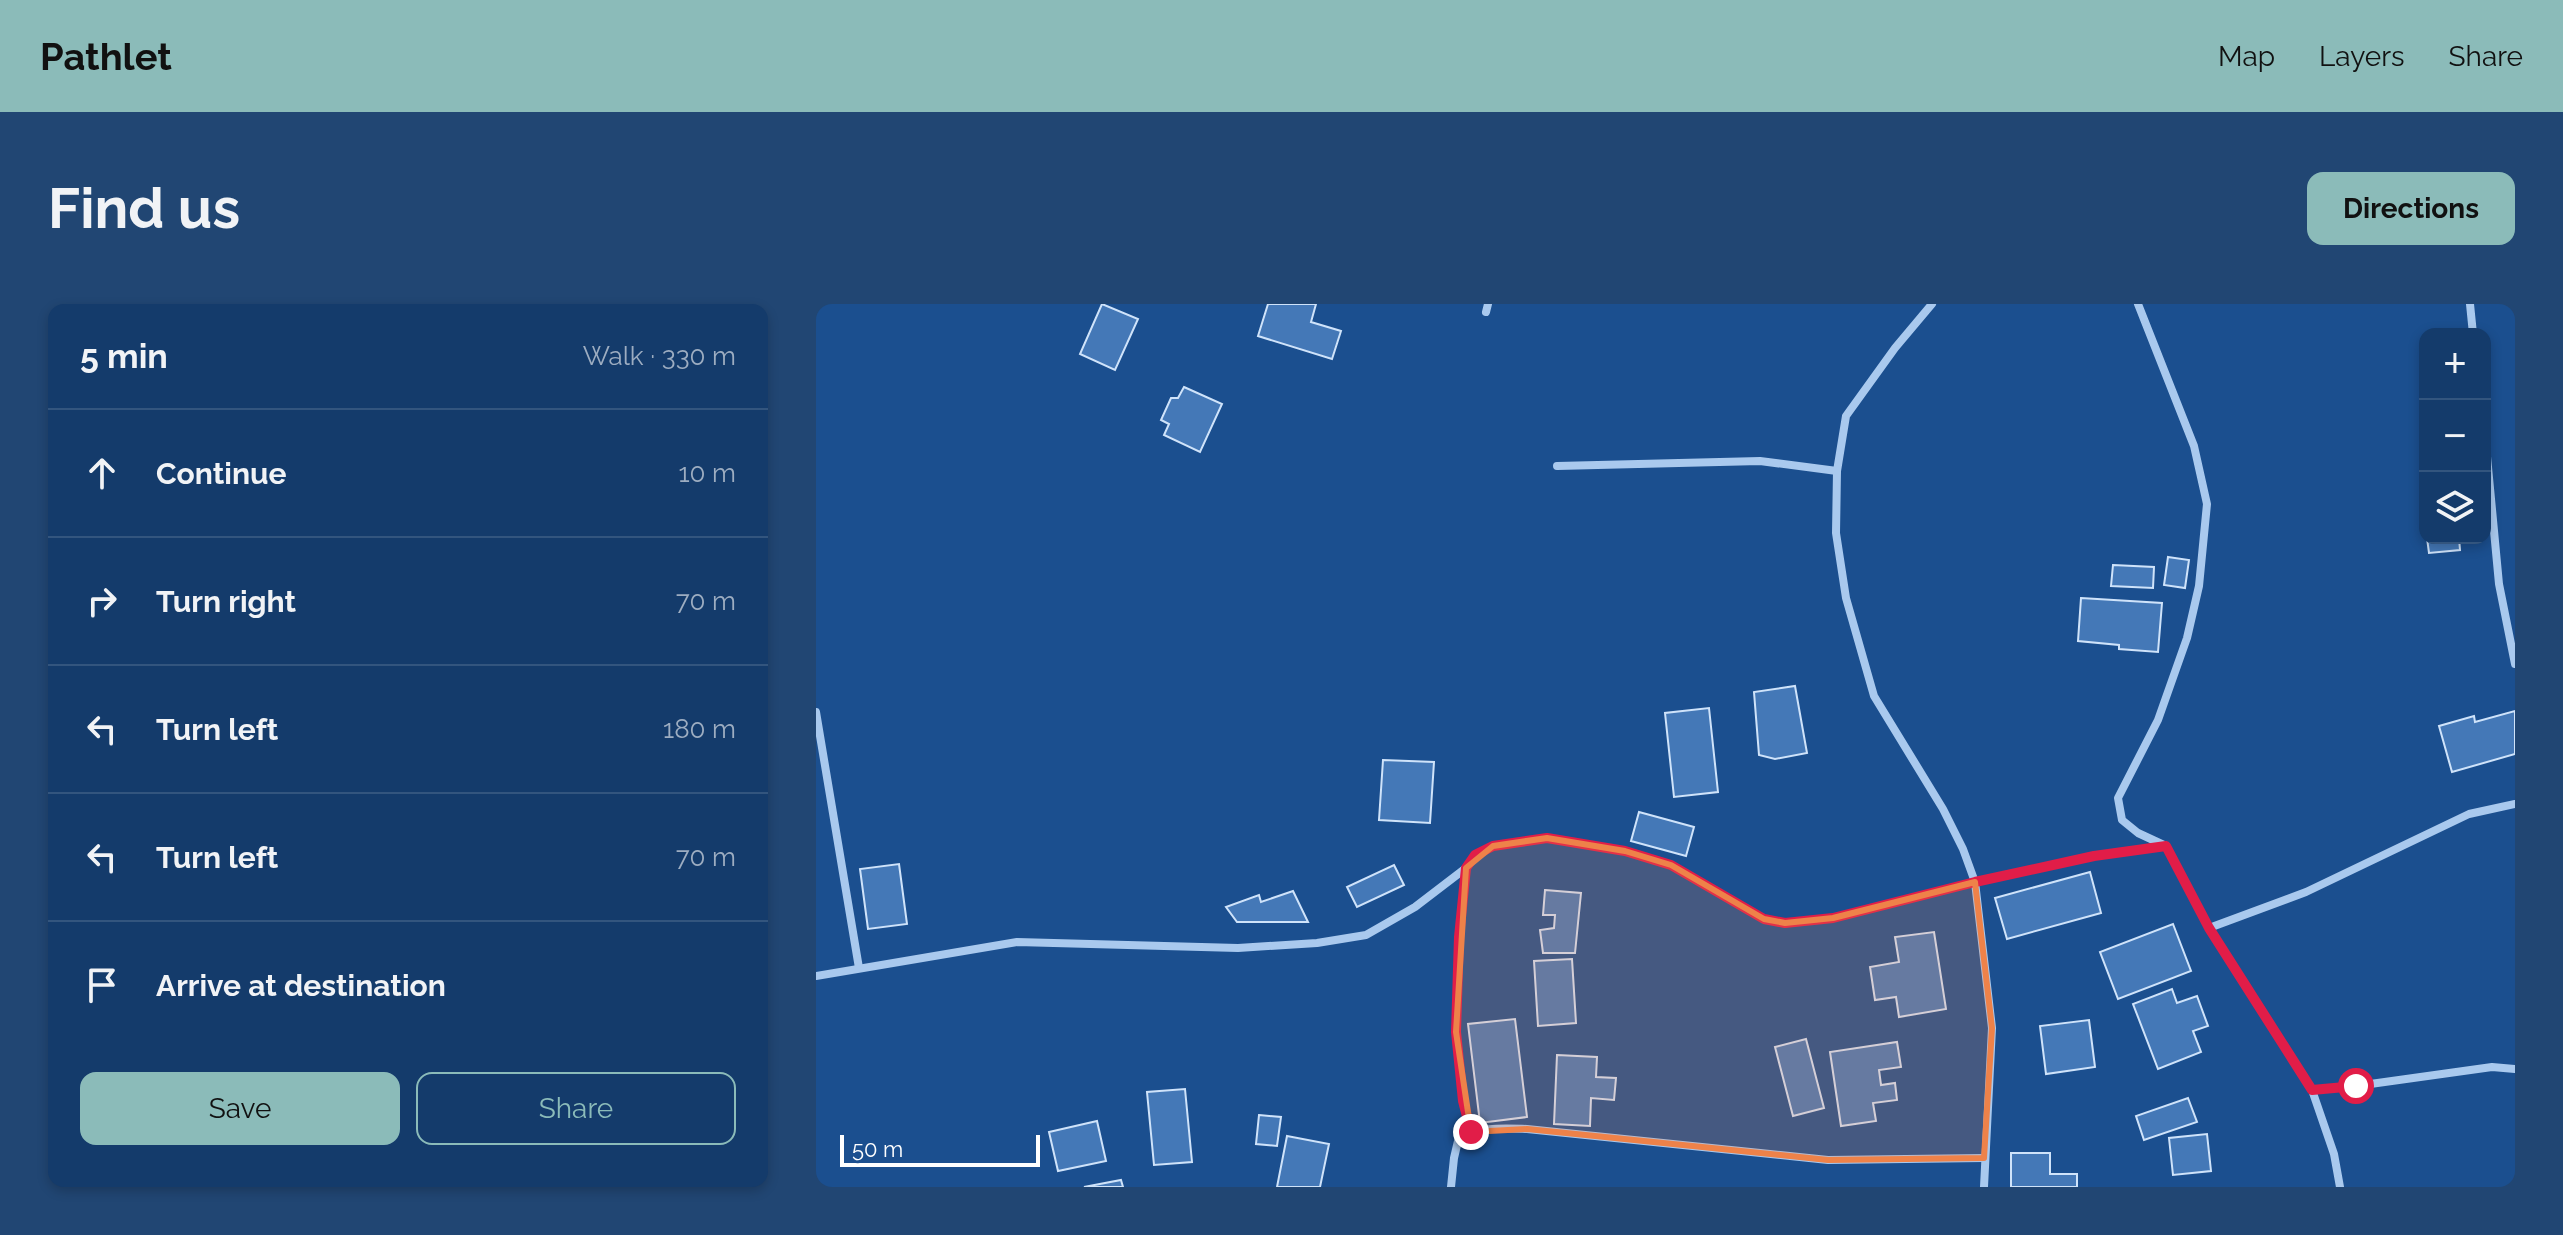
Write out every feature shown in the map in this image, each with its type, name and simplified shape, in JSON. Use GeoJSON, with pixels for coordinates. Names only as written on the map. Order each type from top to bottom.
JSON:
{"type":"FeatureCollection","features":[{"type":"Feature","properties":{"kind":"street"},"geometry":{"type":"LineString","coordinates":[[1932,304],[1895,348],[1846,416],[1837,471],[1836,533],[1846,598],[1874,696],[1943,809],[1975,882],[1992,1028],[1984,1187]]}},
{"type":"Feature","properties":{"kind":"street"},"geometry":{"type":"LineString","coordinates":[[2138,304],[2194,446],[2207,504],[2199,586],[2187,638],[2158,720],[2118,798],[2122,820],[2138,833],[2166,846],[2209,928],[2312,1090],[2334,1154],[2340,1187]]}},
{"type":"Feature","properties":{"kind":"street"},"geometry":{"type":"LineString","coordinates":[[2470,304],[2472,328]]}},
{"type":"Feature","properties":{"kind":"street"},"geometry":{"type":"LineString","coordinates":[[1557,466],[1760,461],[1837,471]]}},
{"type":"Feature","properties":{"kind":"street"},"geometry":{"type":"LineString","coordinates":[[2488,472],[2499,584],[2515,664]]}},
{"type":"Feature","properties":{"kind":"street"},"geometry":{"type":"LineString","coordinates":[[816,712],[859,968]]}},
{"type":"Feature","properties":{"kind":"street"},"geometry":{"type":"LineString","coordinates":[[2209,928],[2306,892],[2469,814],[2515,804]]}},
{"type":"Feature","properties":{"kind":"street"},"geometry":{"type":"LineString","coordinates":[[816,976],[1017,942],[1238,948],[1366,935],[1415,907],[1466,868],[1475,855],[1493,846],[1547,838],[1625,851],[1671,865],[1764,919],[1785,923],[1833,918],[2094,856],[2166,846]]}},
{"type":"Feature","properties":{"kind":"street"},"geometry":{"type":"LineString","coordinates":[[1466,868],[1459,937],[1456,1032],[1463,1101],[1471,1132]]}},
{"type":"Feature","properties":{"kind":"street"},"geometry":{"type":"LineString","coordinates":[[2312,1090],[2492,1067],[2515,1069]]}},
{"type":"Feature","properties":{"kind":"street"},"geometry":{"type":"LineString","coordinates":[[1451,1187],[1458,1141],[1471,1132],[1494,1128],[1828,1160],[1984,1158]]}},
{"type":"Feature","properties":{"kind":"highlighted area"},"geometry":{"type":"Polygon","coordinates":[[[1547,838],[1625,851],[1671,865],[1764,919],[1785,923],[1833,918],[1975,882],[1992,1028],[1984,1158],[1828,1160],[1527,1129],[1471,1132],[1456,1032],[1466,868],[1493,846],[1547,838]]]}},
{"type":"Feature","properties":{"kind":"building"},"geometry":{"type":"Polygon","coordinates":[[[1102,304],[1138,319],[1115,370],[1080,354],[1102,304]]]}},
{"type":"Feature","properties":{"kind":"building"},"geometry":{"type":"Polygon","coordinates":[[[1268,304],[1316,304],[1311,322],[1341,331],[1332,359],[1258,336],[1268,304]]]}},
{"type":"Feature","properties":{"kind":"building"},"geometry":{"type":"Polygon","coordinates":[[[1184,387],[1222,404],[1200,452],[1164,435],[1169,424],[1161,420],[1171,398],[1178,398],[1184,387]]]}},
{"type":"Feature","properties":{"kind":"building"},"geometry":{"type":"Polygon","coordinates":[[[2428,544],[2460,544],[2460,550],[2429,553],[2428,544]]]}},
{"type":"Feature","properties":{"kind":"building"},"geometry":{"type":"Polygon","coordinates":[[[2168,557],[2189,560],[2185,588],[2164,585],[2168,557]]]}},
{"type":"Feature","properties":{"kind":"building"},"geometry":{"type":"Polygon","coordinates":[[[2113,565],[2154,567],[2153,588],[2111,586],[2113,565]]]}},
{"type":"Feature","properties":{"kind":"building"},"geometry":{"type":"Polygon","coordinates":[[[2081,598],[2162,603],[2158,652],[2078,641],[2081,598]]]}},
{"type":"Feature","properties":{"kind":"building"},"geometry":{"type":"Polygon","coordinates":[[[1795,686],[1807,753],[1775,759],[1759,755],[1754,692],[1795,686]]]}},
{"type":"Feature","properties":{"kind":"building"},"geometry":{"type":"Polygon","coordinates":[[[1709,708],[1718,792],[1674,797],[1665,713],[1709,708]]]}},
{"type":"Feature","properties":{"kind":"building"},"geometry":{"type":"Polygon","coordinates":[[[2515,711],[2515,754],[2452,772],[2439,726],[2474,716],[2475,722],[2515,711]]]}},
{"type":"Feature","properties":{"kind":"building"},"geometry":{"type":"Polygon","coordinates":[[[1383,760],[1434,762],[1430,823],[1379,820],[1383,760]]]}},
{"type":"Feature","properties":{"kind":"building"},"geometry":{"type":"Polygon","coordinates":[[[1639,812],[1694,827],[1686,856],[1631,841],[1639,812]]]}},
{"type":"Feature","properties":{"kind":"building"},"geometry":{"type":"Polygon","coordinates":[[[899,864],[907,924],[868,929],[860,869],[899,864]]]}},
{"type":"Feature","properties":{"kind":"building"},"geometry":{"type":"Polygon","coordinates":[[[1394,865],[1404,885],[1357,907],[1347,887],[1394,865]]]}},
{"type":"Feature","properties":{"kind":"building"},"geometry":{"type":"Polygon","coordinates":[[[2090,872],[2101,913],[2007,939],[1995,898],[2090,872]]]}},
{"type":"Feature","properties":{"kind":"building"},"geometry":{"type":"Polygon","coordinates":[[[1545,890],[1581,893],[1575,953],[1543,953],[1540,930],[1554,928],[1555,915],[1543,915],[1545,890]]]}},
{"type":"Feature","properties":{"kind":"building"},"geometry":{"type":"Polygon","coordinates":[[[1293,891],[1308,922],[1237,922],[1226,907],[1259,895],[1261,902],[1293,891]]]}},
{"type":"Feature","properties":{"kind":"building"},"geometry":{"type":"Polygon","coordinates":[[[2173,924],[2191,971],[2118,999],[2100,952],[2173,924]]]}},
{"type":"Feature","properties":{"kind":"building"},"geometry":{"type":"Polygon","coordinates":[[[1934,932],[1946,1009],[1899,1017],[1896,997],[1875,1000],[1870,967],[1899,962],[1895,937],[1934,932]]]}},
{"type":"Feature","properties":{"kind":"building"},"geometry":{"type":"Polygon","coordinates":[[[1572,959],[1576,1023],[1538,1026],[1534,961],[1572,959]]]}},
{"type":"Feature","properties":{"kind":"building"},"geometry":{"type":"Polygon","coordinates":[[[2172,989],[2177,1003],[2197,996],[2208,1026],[2193,1031],[2201,1052],[2158,1069],[2133,1004],[2172,989]]]}},
{"type":"Feature","properties":{"kind":"building"},"geometry":{"type":"Polygon","coordinates":[[[1515,1019],[1527,1117],[1480,1123],[1468,1024],[1515,1019]]]}},
{"type":"Feature","properties":{"kind":"building"},"geometry":{"type":"Polygon","coordinates":[[[2089,1020],[2095,1067],[2046,1074],[2040,1026],[2089,1020]]]}},
{"type":"Feature","properties":{"kind":"building"},"geometry":{"type":"Polygon","coordinates":[[[1806,1039],[1824,1108],[1793,1116],[1775,1047],[1806,1039]]]}},
{"type":"Feature","properties":{"kind":"building"},"geometry":{"type":"Polygon","coordinates":[[[1897,1042],[1901,1067],[1879,1070],[1881,1085],[1895,1083],[1897,1100],[1873,1103],[1876,1121],[1841,1126],[1830,1052],[1897,1042]]]}},
{"type":"Feature","properties":{"kind":"building"},"geometry":{"type":"Polygon","coordinates":[[[1557,1055],[1597,1057],[1596,1077],[1616,1078],[1614,1100],[1591,1098],[1590,1126],[1554,1124],[1557,1055]]]}},
{"type":"Feature","properties":{"kind":"building"},"geometry":{"type":"Polygon","coordinates":[[[1185,1089],[1192,1162],[1154,1165],[1147,1092],[1185,1089]]]}},
{"type":"Feature","properties":{"kind":"building"},"geometry":{"type":"Polygon","coordinates":[[[2188,1098],[2197,1122],[2144,1140],[2136,1116],[2188,1098]]]}},
{"type":"Feature","properties":{"kind":"building"},"geometry":{"type":"Polygon","coordinates":[[[1259,1115],[1281,1117],[1277,1146],[1256,1144],[1259,1115]]]}},
{"type":"Feature","properties":{"kind":"building"},"geometry":{"type":"Polygon","coordinates":[[[1097,1121],[1106,1161],[1058,1171],[1049,1132],[1097,1121]]]}},
{"type":"Feature","properties":{"kind":"building"},"geometry":{"type":"Polygon","coordinates":[[[2207,1134],[2211,1171],[2173,1175],[2169,1138],[2207,1134]]]}},
{"type":"Feature","properties":{"kind":"building"},"geometry":{"type":"Polygon","coordinates":[[[1287,1136],[1329,1144],[1320,1187],[1277,1187],[1287,1136]]]}},
{"type":"Feature","properties":{"kind":"building"},"geometry":{"type":"Polygon","coordinates":[[[2011,1153],[2050,1153],[2050,1174],[2077,1174],[2077,1187],[2011,1187],[2011,1153]]]}},
{"type":"Feature","properties":{"kind":"building"},"geometry":{"type":"Polygon","coordinates":[[[1121,1180],[1123,1187],[1084,1187],[1121,1180]]]}},
{"type":"Feature","properties":{"kind":"route"},"geometry":{"type":"LineString","coordinates":[[1471,1132],[1463,1101],[1456,1032],[1459,937],[1466,868],[1475,855],[1493,846],[1547,838],[1625,851],[1671,865],[1764,919],[1785,923],[1833,918],[2094,856],[2166,846],[2209,928],[2312,1090],[2356,1086]]}}]}
